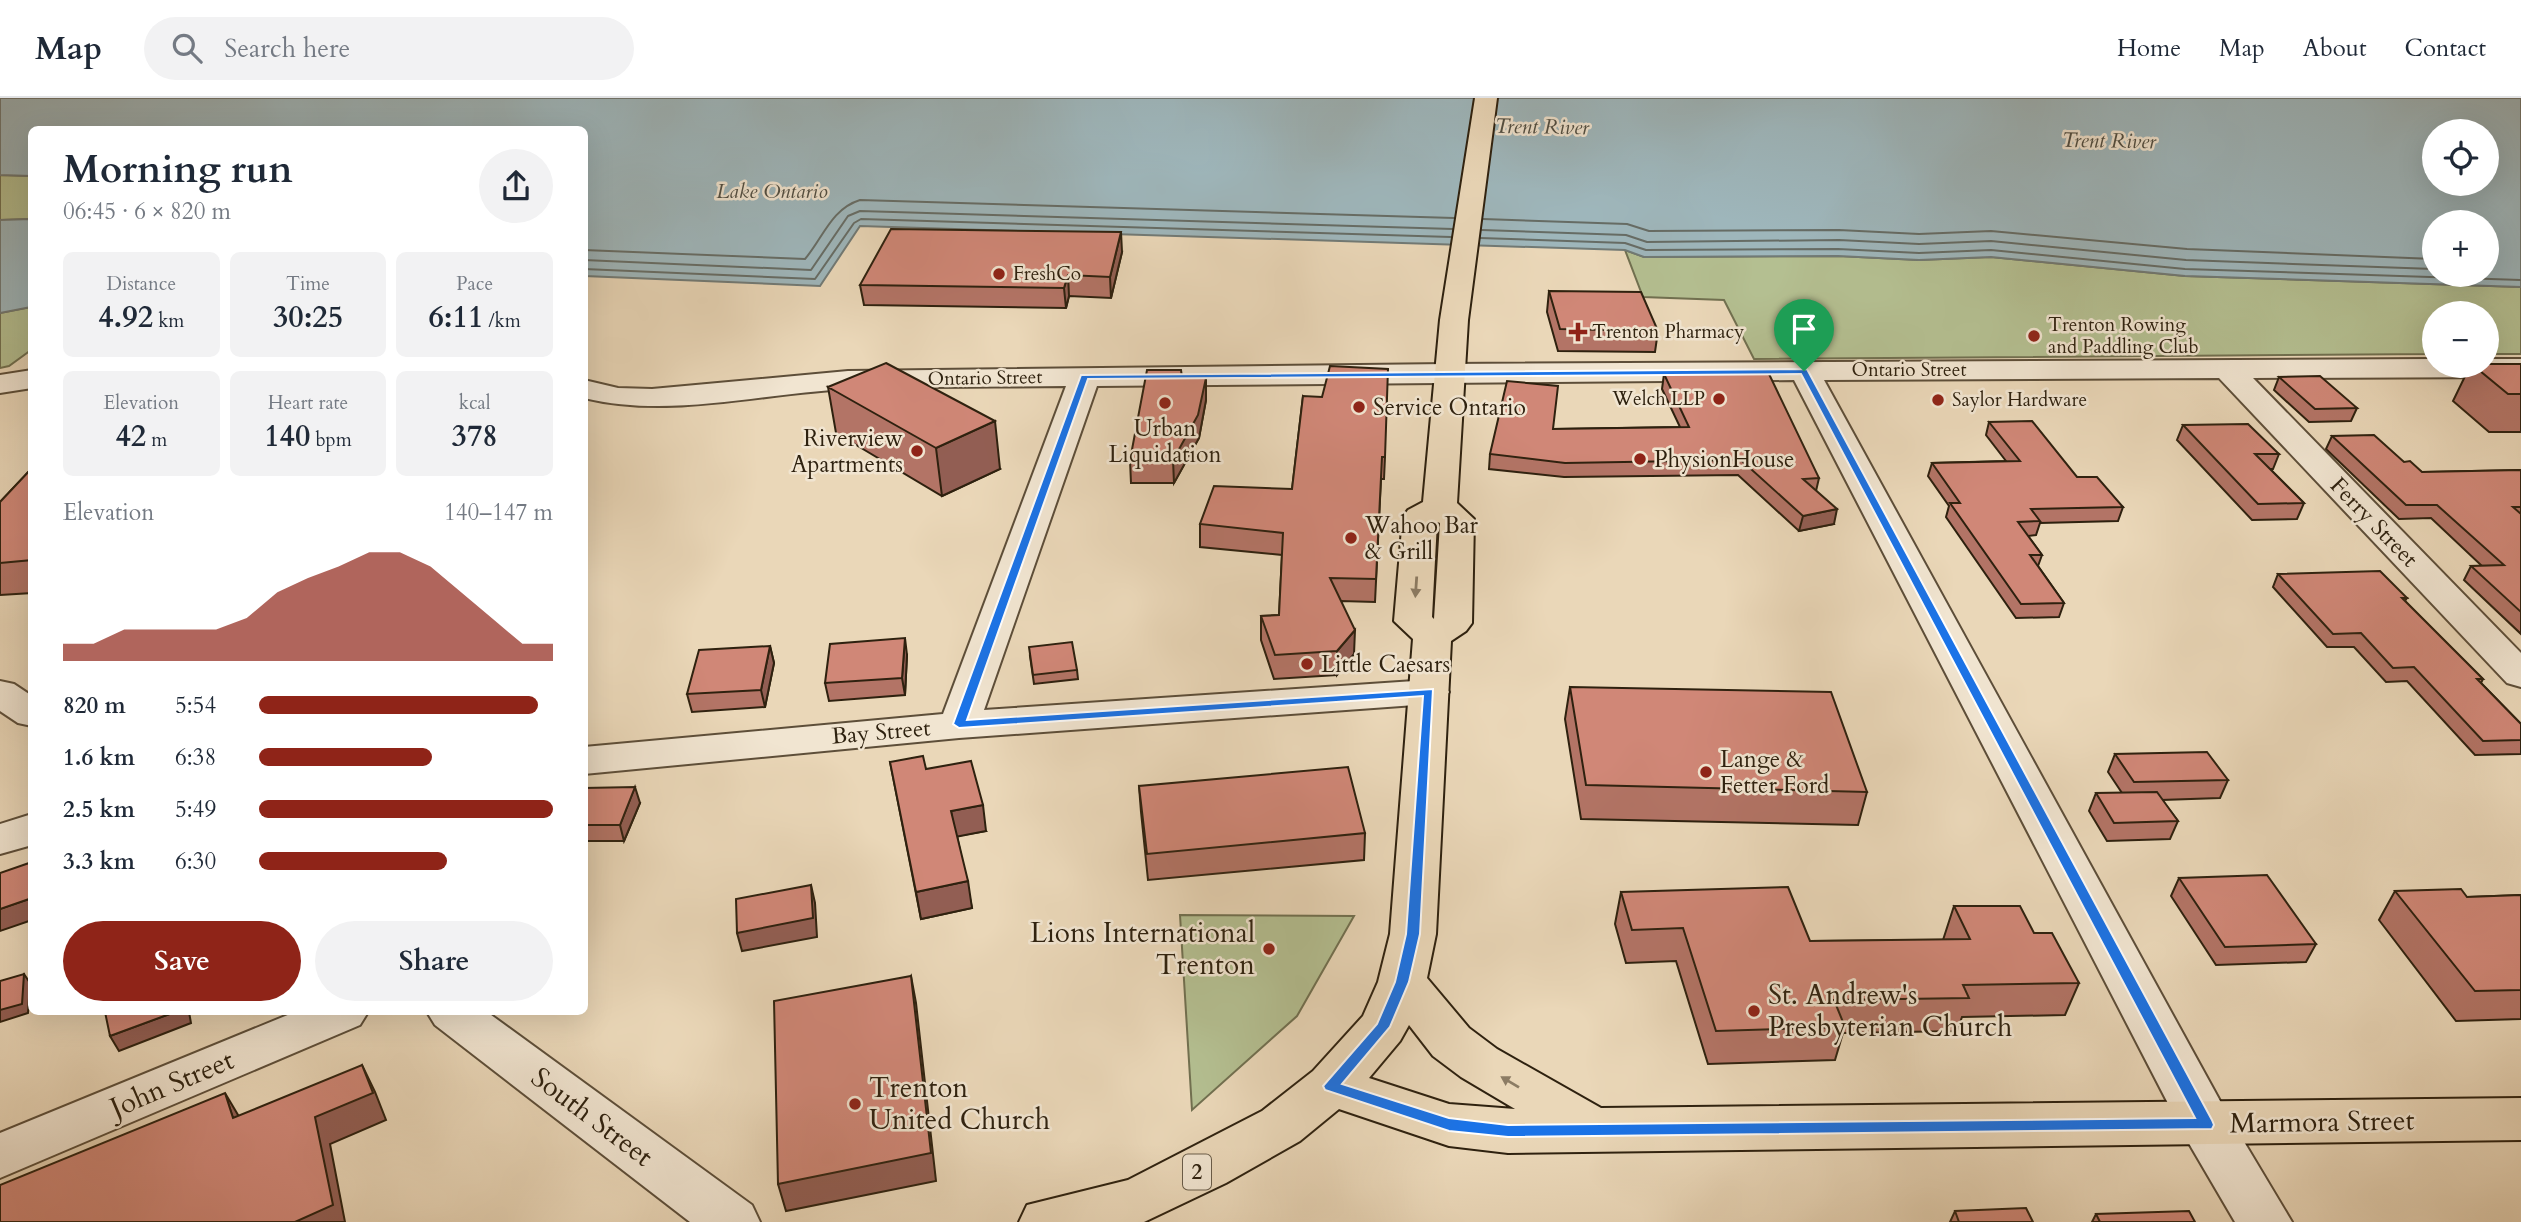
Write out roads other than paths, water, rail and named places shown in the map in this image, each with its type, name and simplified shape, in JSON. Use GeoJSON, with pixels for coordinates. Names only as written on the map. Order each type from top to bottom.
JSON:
{"type":"FeatureCollection","features":[{"type":"Feature","properties":{"kind":"main road"},"geometry":{"type":"LineString","coordinates":[[1331,1086],[1382,1027],[1402,982],[1413,934],[1432,636],[1454,623],[1457,519],[1440,507],[1448,373],[1486,98]]}},
{"type":"Feature","properties":{"kind":"main road"},"geometry":{"type":"LineString","coordinates":[[1402,982],[1451,1042],[1479,1063],[1591,1128]]}},
{"type":"Feature","properties":{"kind":"main road","name":"Marmora Street"},"geometry":{"type":"LineString","coordinates":[[1331,1086],[1449,1125],[1508,1131],[1591,1128],[2206,1125],[2521,1119]]}},
{"type":"Feature","properties":{"kind":"main road","name":"2"},"geometry":{"type":"LineString","coordinates":[[1047,1222],[1137,1201],[1282,1126],[1331,1086]]}},
{"type":"Feature","properties":{"kind":"street","name":"Ontario Street"},"geometry":{"type":"LineString","coordinates":[[588,390],[618,397],[652,398],[848,380],[1448,373],[2521,368]]}},
{"type":"Feature","properties":{"kind":"street","name":"Ferry Street"},"geometry":{"type":"LineString","coordinates":[[2227,369],[2521,675]]}},
{"type":"Feature","properties":{"kind":"street"},"geometry":{"type":"LineString","coordinates":[[1804,371],[2206,1125],[2264,1222]]}},
{"type":"Feature","properties":{"kind":"street"},"geometry":{"type":"LineString","coordinates":[[959,724],[1084,377]]}},
{"type":"Feature","properties":{"kind":"street"},"geometry":{"type":"LineString","coordinates":[[0,384],[28,380]]}},
{"type":"Feature","properties":{"kind":"street","name":"Bay Street"},"geometry":{"type":"LineString","coordinates":[[588,761],[959,724],[1429,692]]}},
{"type":"Feature","properties":{"kind":"street"},"geometry":{"type":"LineString","coordinates":[[0,693],[28,711]]}},
{"type":"Feature","properties":{"kind":"street"},"geometry":{"type":"LineString","coordinates":[[0,839],[28,830]]}},
{"type":"Feature","properties":{"kind":"street","name":"John Street"},"geometry":{"type":"LineString","coordinates":[[0,1156],[336,1015]]}},
{"type":"Feature","properties":{"kind":"street","name":"South Street"},"geometry":{"type":"LineString","coordinates":[[456,1015],[732,1222]]}},
{"type":"Feature","properties":{"kind":"water","name":"Lake Ontario"},"geometry":{"type":"Polygon","coordinates":[[[0,98],[2521,98],[2521,287],[2499,286],[2499,210],[2422,210],[2422,284],[2185,276],[1991,257],[1919,260],[1838,256],[1644,257],[1625,250],[860,226],[820,286],[588,276],[588,126],[28,126],[28,176],[0,175],[0,98]]]}},
{"type":"Feature","properties":{"kind":"water"},"geometry":{"type":"Polygon","coordinates":[[[28,219],[28,308],[0,313],[0,220],[28,219]]]}},
{"type":"Feature","properties":{"kind":"place","name":"FreshCo"},"geometry":{"type":"Point","coordinates":[999,274]}},
{"type":"Feature","properties":{"kind":"place","name":"Trenton Pharmacy"},"geometry":{"type":"Point","coordinates":[1578,332]}},
{"type":"Feature","properties":{"kind":"place","name":"Trenton Rowing and Paddling Club"},"geometry":{"type":"Point","coordinates":[2034,336]}},
{"type":"Feature","properties":{"kind":"place","name":"Welch LLP"},"geometry":{"type":"Point","coordinates":[1719,399]}},
{"type":"Feature","properties":{"kind":"place","name":"Saylor Hardware"},"geometry":{"type":"Point","coordinates":[1938,400]}},
{"type":"Feature","properties":{"kind":"place","name":"Urban Liquidation"},"geometry":{"type":"Point","coordinates":[1165,403]}},
{"type":"Feature","properties":{"kind":"place","name":"Service Ontario"},"geometry":{"type":"Point","coordinates":[1359,407]}},
{"type":"Feature","properties":{"kind":"place","name":"Riverview Apartments"},"geometry":{"type":"Point","coordinates":[917,451]}},
{"type":"Feature","properties":{"kind":"place","name":"PhysionHouse"},"geometry":{"type":"Point","coordinates":[1640,459]}},
{"type":"Feature","properties":{"kind":"place","name":"Wahoo Bar & Grill"},"geometry":{"type":"Point","coordinates":[1351,538]}},
{"type":"Feature","properties":{"kind":"place","name":"Little Caesars"},"geometry":{"type":"Point","coordinates":[1307,664]}},
{"type":"Feature","properties":{"kind":"place","name":"Lange & Fetter Ford"},"geometry":{"type":"Point","coordinates":[1706,772]}},
{"type":"Feature","properties":{"kind":"place","name":"Lions International Trenton"},"geometry":{"type":"Point","coordinates":[1269,949]}},
{"type":"Feature","properties":{"kind":"place","name":"St. Andrew's Presbyterian Church"},"geometry":{"type":"Point","coordinates":[1754,1011]}},
{"type":"Feature","properties":{"kind":"place","name":"Trenton United Church"},"geometry":{"type":"Point","coordinates":[855,1104]}},
{"type":"Feature","properties":{"kind":"water label","name":"Trent River"},"geometry":{"type":"Point","coordinates":[1542,127]}},
{"type":"Feature","properties":{"kind":"water label","name":"Trent River"},"geometry":{"type":"Point","coordinates":[2109,141]}}]}
